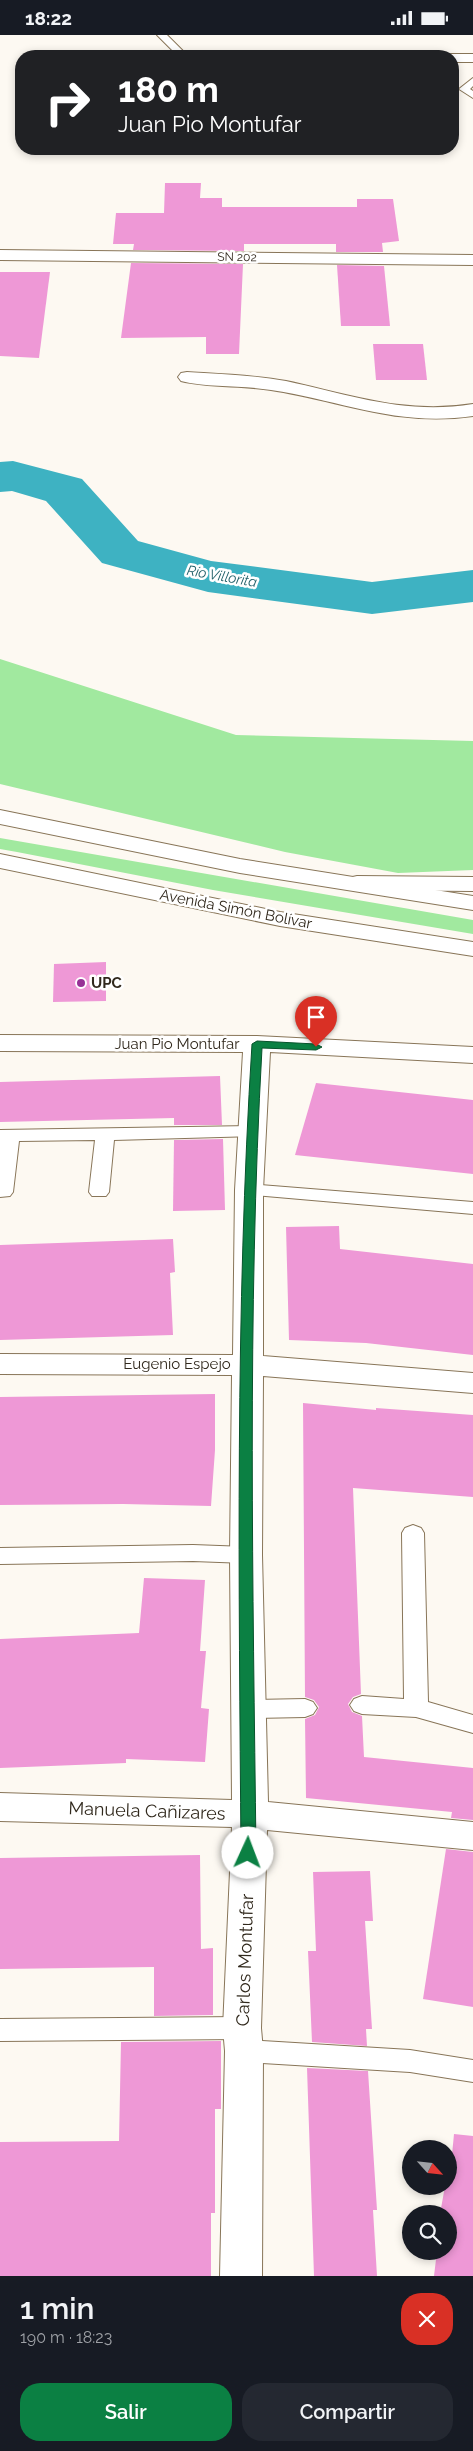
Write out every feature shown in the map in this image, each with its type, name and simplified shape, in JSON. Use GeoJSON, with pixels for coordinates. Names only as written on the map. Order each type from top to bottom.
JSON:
{"type":"FeatureCollection","features":[{"type":"Feature","properties":{"kind":"main road"},"geometry":{"type":"LineString","coordinates":[[459,58],[473,58]]}},
{"type":"Feature","properties":{"kind":"main road","name":"SN 202"},"geometry":{"type":"LineString","coordinates":[[0,255],[473,260]]}},
{"type":"Feature","properties":{"kind":"main road"},"geometry":{"type":"LineString","coordinates":[[187,377],[257,382],[404,413],[431,415],[473,410]]}},
{"type":"Feature","properties":{"kind":"main road"},"geometry":{"type":"LineString","coordinates":[[0,817],[240,866],[473,903]]}},
{"type":"Feature","properties":{"kind":"main road","name":"Avenida Simón Bolívar"},"geometry":{"type":"LineString","coordinates":[[0,861],[280,919],[473,949]]}},
{"type":"Feature","properties":{"kind":"main road"},"geometry":{"type":"LineString","coordinates":[[340,883],[473,884]]}},
{"type":"Feature","properties":{"kind":"main road","name":"Juan Pio Montufar"},"geometry":{"type":"LineString","coordinates":[[0,1043],[257,1044],[473,1055]]}},
{"type":"Feature","properties":{"kind":"main road","name":"Carlos Montufar"},"geometry":{"type":"LineString","coordinates":[[241,2276],[243,2039],[250,1814],[246,1555],[249,1190],[257,1044]]}},
{"type":"Feature","properties":{"kind":"main road","name":"Eugenio Espejo"},"geometry":{"type":"LineString","coordinates":[[0,1365],[247,1365],[473,1383]]}},
{"type":"Feature","properties":{"kind":"main road","name":"Manuela Cañizares"},"geometry":{"type":"LineString","coordinates":[[0,1807],[250,1814],[473,1836]]}},
{"type":"Feature","properties":{"kind":"lane"},"geometry":{"type":"LineString","coordinates":[[162,35],[177,50]]}},
{"type":"Feature","properties":{"kind":"lane"},"geometry":{"type":"LineString","coordinates":[[473,81],[464,89],[473,95]]}},
{"type":"Feature","properties":{"kind":"lane"},"geometry":{"type":"LineString","coordinates":[[3,1192],[5,1136],[251,1132]]}},
{"type":"Feature","properties":{"kind":"lane"},"geometry":{"type":"LineString","coordinates":[[98,1192],[105,1134]]}},
{"type":"Feature","properties":{"kind":"lane"},"geometry":{"type":"LineString","coordinates":[[249,1190],[473,1208]]}},
{"type":"Feature","properties":{"kind":"lane"},"geometry":{"type":"LineString","coordinates":[[413,1533],[416,1708]]}},
{"type":"Feature","properties":{"kind":"lane"},"geometry":{"type":"LineString","coordinates":[[0,1556],[193,1553],[246,1555]]}},
{"type":"Feature","properties":{"kind":"lane"},"geometry":{"type":"LineString","coordinates":[[362,1705],[416,1708],[473,1724]]}},
{"type":"Feature","properties":{"kind":"lane"},"geometry":{"type":"LineString","coordinates":[[247,1709],[305,1708]]}},
{"type":"Feature","properties":{"kind":"lane"},"geometry":{"type":"LineString","coordinates":[[0,2031],[243,2039],[473,2071]]}},
{"type":"Feature","properties":{"kind":"green space"},"geometry":{"type":"Polygon","coordinates":[[[0,659],[236,735],[473,741],[473,870],[398,873],[285,852],[0,784],[0,659]]]}},
{"type":"Feature","properties":{"kind":"green space"},"geometry":{"type":"Polygon","coordinates":[[[0,838],[473,920],[473,934],[213,890],[0,849],[0,838]]]}},
{"type":"Feature","properties":{"kind":"building"},"geometry":{"type":"Polygon","coordinates":[[[165,183],[201,183],[200,198],[222,198],[222,207],[357,207],[357,199],[393,199],[399,241],[382,243],[383,252],[336,252],[336,244],[244,244],[244,251],[133,250],[134,244],[113,244],[116,213],[164,213],[165,183]]]}},
{"type":"Feature","properties":{"kind":"building"},"geometry":{"type":"Polygon","coordinates":[[[131,263],[243,264],[239,354],[206,354],[206,337],[121,338],[131,263]]]}},
{"type":"Feature","properties":{"kind":"building"},"geometry":{"type":"Polygon","coordinates":[[[337,265],[384,266],[390,326],[341,326],[337,265]]]}},
{"type":"Feature","properties":{"kind":"building"},"geometry":{"type":"Polygon","coordinates":[[[0,272],[50,272],[39,358],[0,356],[0,272]]]}},
{"type":"Feature","properties":{"kind":"building"},"geometry":{"type":"Polygon","coordinates":[[[373,344],[423,344],[427,380],[376,380],[373,344]]]}},
{"type":"Feature","properties":{"kind":"building"},"geometry":{"type":"Polygon","coordinates":[[[106,962],[106,1001],[53,1002],[54,964],[106,962]]]}},
{"type":"Feature","properties":{"kind":"building"},"geometry":{"type":"Polygon","coordinates":[[[220,1076],[222,1125],[174,1125],[174,1118],[0,1122],[0,1082],[220,1076]]]}},
{"type":"Feature","properties":{"kind":"building"},"geometry":{"type":"Polygon","coordinates":[[[316,1083],[473,1100],[473,1174],[295,1155],[316,1083]]]}},
{"type":"Feature","properties":{"kind":"building"},"geometry":{"type":"Polygon","coordinates":[[[223,1139],[225,1210],[173,1211],[174,1140],[223,1139]]]}},
{"type":"Feature","properties":{"kind":"building"},"geometry":{"type":"Polygon","coordinates":[[[339,1226],[340,1249],[473,1264],[473,1355],[366,1343],[289,1340],[286,1227],[339,1226]]]}},
{"type":"Feature","properties":{"kind":"building"},"geometry":{"type":"Polygon","coordinates":[[[173,1239],[175,1272],[170,1273],[173,1335],[0,1340],[0,1245],[173,1239]]]}},
{"type":"Feature","properties":{"kind":"building"},"geometry":{"type":"Polygon","coordinates":[[[215,1394],[215,1450],[211,1506],[123,1504],[0,1505],[0,1397],[215,1394]]]}},
{"type":"Feature","properties":{"kind":"building"},"geometry":{"type":"Polygon","coordinates":[[[303,1403],[376,1410],[376,1408],[473,1415],[473,1497],[353,1488],[361,1694],[353,1697],[348,1704],[352,1712],[362,1716],[364,1757],[473,1768],[473,1820],[451,1818],[452,1812],[306,1798],[305,1719],[315,1715],[319,1707],[314,1700],[305,1697],[303,1403]]]}},
{"type":"Feature","properties":{"kind":"building"},"geometry":{"type":"Polygon","coordinates":[[[144,1578],[205,1580],[200,1651],[206,1651],[201,1708],[209,1709],[205,1762],[126,1759],[126,1763],[0,1768],[0,1639],[139,1633],[144,1578]]]}},
{"type":"Feature","properties":{"kind":"building"},"geometry":{"type":"Polygon","coordinates":[[[446,1849],[473,1852],[473,2007],[423,1999],[446,1849]]]}},
{"type":"Feature","properties":{"kind":"building"},"geometry":{"type":"Polygon","coordinates":[[[200,1855],[201,1949],[213,1948],[213,2015],[154,2016],[154,1967],[0,1969],[0,1858],[200,1855]]]}},
{"type":"Feature","properties":{"kind":"building"},"geometry":{"type":"Polygon","coordinates":[[[370,1871],[373,1921],[365,1921],[372,2029],[366,2029],[367,2046],[312,2042],[308,1951],[316,1951],[313,1872],[370,1871]]]}},
{"type":"Feature","properties":{"kind":"building"},"geometry":{"type":"Polygon","coordinates":[[[221,2041],[221,2109],[215,2109],[215,2213],[211,2213],[211,2276],[0,2276],[0,2142],[119,2141],[121,2042],[221,2041]]]}},
{"type":"Feature","properties":{"kind":"building"},"geometry":{"type":"Polygon","coordinates":[[[307,2068],[368,2071],[377,2210],[373,2210],[377,2276],[314,2276],[307,2068]]]}},
{"type":"Feature","properties":{"kind":"building"},"geometry":{"type":"Polygon","coordinates":[[[454,2134],[473,2136],[473,2276],[434,2276],[436,2260],[457,2260],[457,2205],[442,2205],[443,2195],[458,2195],[458,2140],[453,2140],[454,2134]]]}},
{"type":"Feature","properties":{"kind":"waterway","name":"Río Villorita"},"geometry":{"type":"LineString","coordinates":[[0,477],[13,476],[64,490],[120,552],[208,576],[372,598],[473,586]]}},
{"type":"Feature","properties":{"kind":"place","name":"UPC"},"geometry":{"type":"Point","coordinates":[81,983]}},
{"type":"Feature","properties":{"kind":"route"},"geometry":{"type":"LineString","coordinates":[[248,1853],[250,1814],[246,1555],[247,1326],[251,1132],[257,1044],[316,1047]]}}]}
